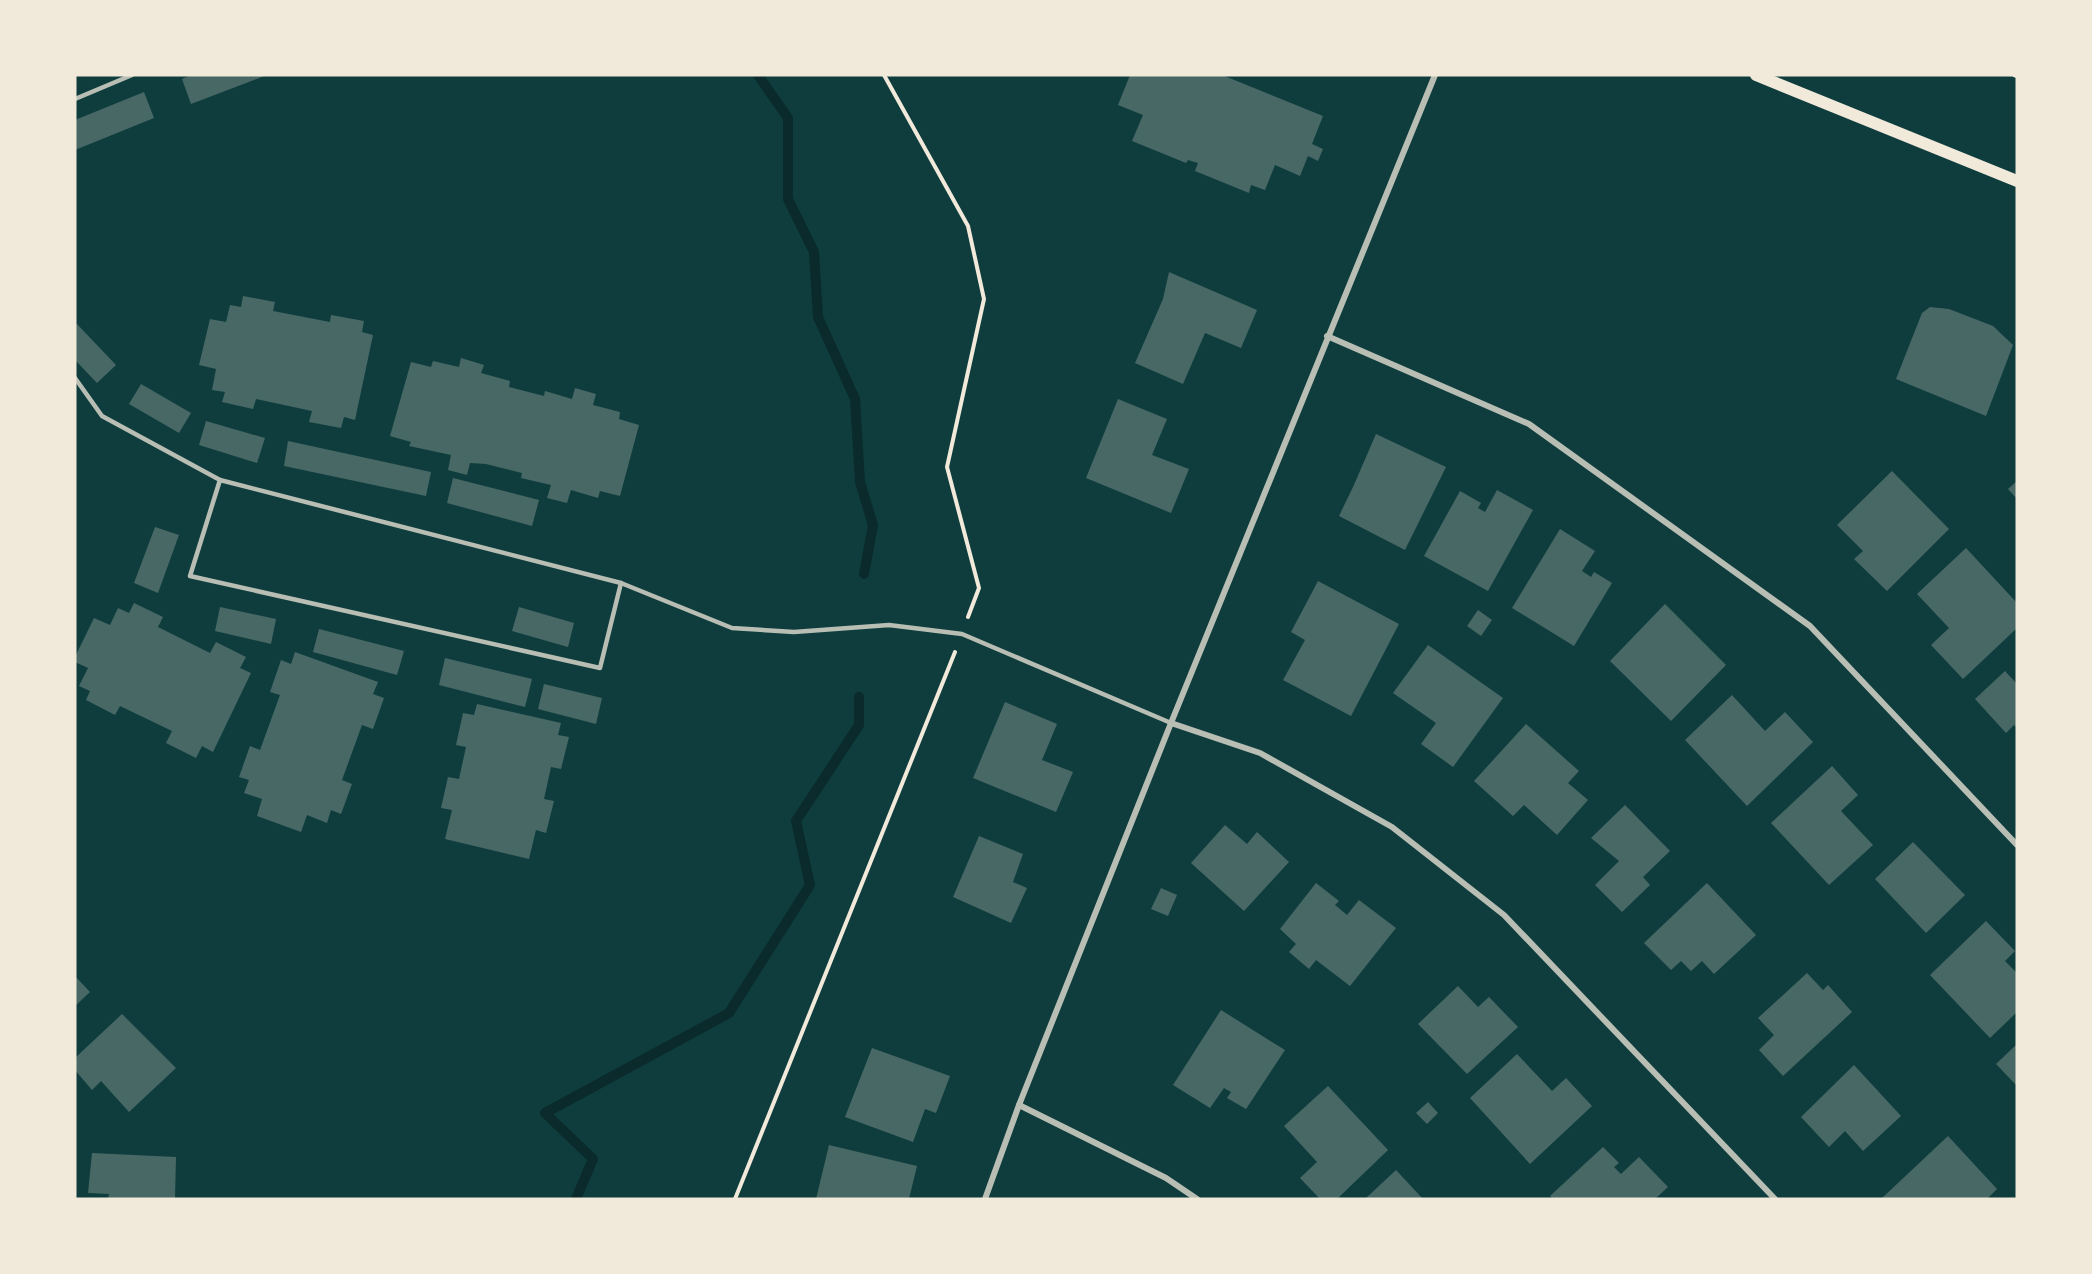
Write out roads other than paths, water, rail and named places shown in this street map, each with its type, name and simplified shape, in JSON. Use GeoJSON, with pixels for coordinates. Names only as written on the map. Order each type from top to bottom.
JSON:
{"type":"FeatureCollection","features":[{"type":"Feature","properties":{"kind":"main road"},"geometry":{"type":"LineString","coordinates":[[1756,75],[2017,181]]}},
{"type":"Feature","properties":{"kind":"street"},"geometry":{"type":"LineString","coordinates":[[985,1199],[1171,723],[1435,75]]}},
{"type":"Feature","properties":{"kind":"street"},"geometry":{"type":"LineString","coordinates":[[1327,336],[1529,424],[1810,626],[2017,845]]}},
{"type":"Feature","properties":{"kind":"street"},"geometry":{"type":"LineString","coordinates":[[1171,723],[1260,753],[1392,826],[1504,915],[1775,1199]]}},
{"type":"Feature","properties":{"kind":"street"},"geometry":{"type":"LineString","coordinates":[[1020,1105],[1166,1178],[1197,1199]]}},
{"type":"Feature","properties":{"kind":"lane"},"geometry":{"type":"LineString","coordinates":[[75,99],[132,75]]}},
{"type":"Feature","properties":{"kind":"lane"},"geometry":{"type":"LineString","coordinates":[[75,378],[102,416],[220,480],[621,583],[732,628],[794,632],[889,625],[962,634],[1171,723]]}},
{"type":"Feature","properties":{"kind":"lane"},"geometry":{"type":"LineString","coordinates":[[220,480],[190,576],[600,668],[621,583]]}},
{"type":"Feature","properties":{"kind":"waterway"},"geometry":{"type":"LineString","coordinates":[[758,75],[788,118],[788,199],[814,252],[818,317],[855,399],[860,482],[873,525],[864,574]]}},
{"type":"Feature","properties":{"kind":"waterway"},"geometry":{"type":"LineString","coordinates":[[576,1199],[593,1159],[545,1113],[729,1013],[810,885],[796,821],[859,725],[859,697]]}}]}
